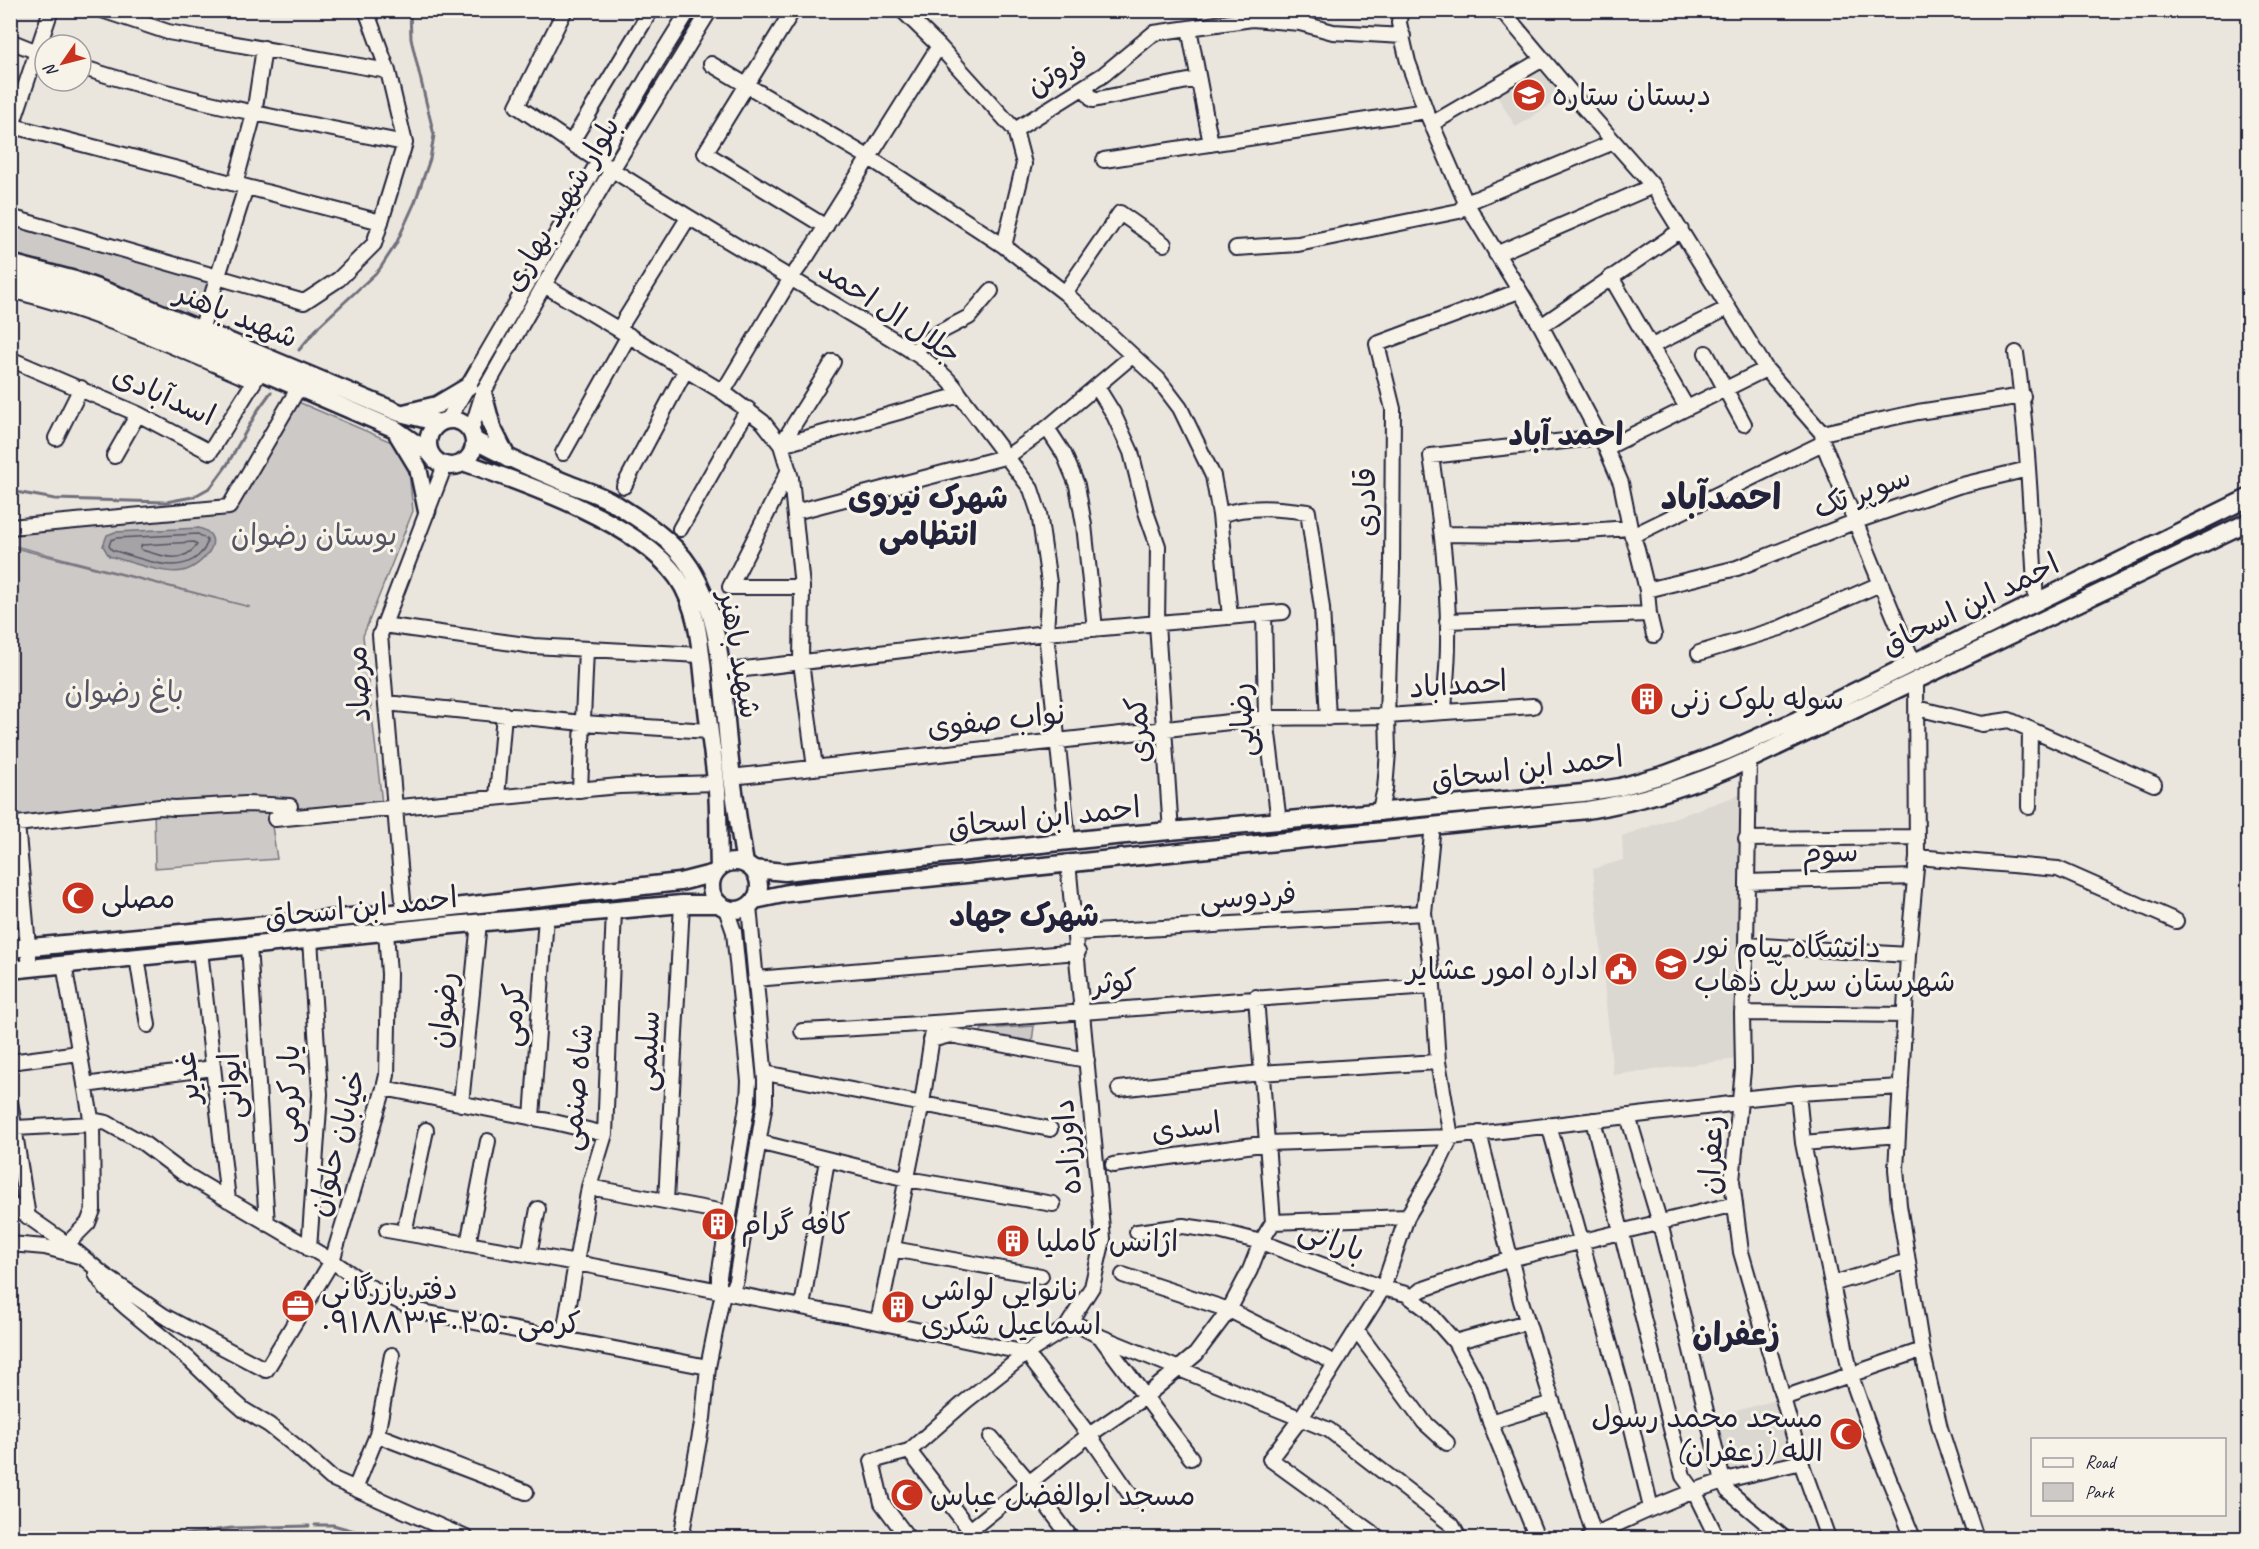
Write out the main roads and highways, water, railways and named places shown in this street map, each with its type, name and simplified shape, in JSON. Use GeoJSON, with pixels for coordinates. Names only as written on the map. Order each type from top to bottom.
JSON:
{"type":"FeatureCollection","features":[{"type":"Feature","properties":{"kind":"main road","name":"شهید باهنر"},"geometry":{"type":"LineString","coordinates":[[10,263],[75,280],[201,330],[260,370]]}},
{"type":"Feature","properties":{"kind":"main road","name":"شهید باهنر"},"geometry":{"type":"LineString","coordinates":[[10,278],[71,294],[120,311],[260,370],[302,380],[397,421],[432,454]]}},
{"type":"Feature","properties":{"kind":"main road"},"geometry":{"type":"LineString","coordinates":[[428,512],[418,468],[397,421],[476,390],[508,459]]}},
{"type":"Feature","properties":{"kind":"main road","name":"شهید باهنر"},"geometry":{"type":"LineString","coordinates":[[397,421],[444,421]]}},
{"type":"Feature","properties":{"kind":"main road"},"geometry":{"type":"LineString","coordinates":[[444,421],[461,422],[472,435],[472,453],[463,462],[445,465],[435,459],[428,440],[430,433],[444,421]]}},
{"type":"Feature","properties":{"kind":"main road","name":"شهید باهنر"},"geometry":{"type":"LineString","coordinates":[[472,435],[508,459],[612,502],[643,522],[672,545],[689,565],[702,588],[710,611],[721,677],[723,780],[717,870]]}},
{"type":"Feature","properties":{"kind":"main road","name":"شهید باهنر"},"geometry":{"type":"LineString","coordinates":[[463,462],[501,475],[604,519],[632,536],[661,559],[676,577],[688,596],[694,619],[709,731],[748,867]]}},
{"type":"Feature","properties":{"kind":"main road","name":"احمد ابن اسحاق"},"geometry":{"type":"LineString","coordinates":[[748,867],[785,872],[1620,787],[1666,774],[1727,751],[1797,720],[2248,498]]}},
{"type":"Feature","properties":{"kind":"main road","name":"احمد ابن اسحاق"},"geometry":{"type":"LineString","coordinates":[[752,903],[788,893],[1627,804],[1674,790],[1749,760],[2248,522]]}},
{"type":"Feature","properties":{"kind":"main road"},"geometry":{"type":"LineString","coordinates":[[2181,531],[2191,550]]}},
{"type":"Feature","properties":{"kind":"main road"},"geometry":{"type":"LineString","coordinates":[[700,654],[711,656],[718,650]]}},
{"type":"Feature","properties":{"kind":"main road"},"geometry":{"type":"LineString","coordinates":[[704,681],[721,677]]}},
{"type":"Feature","properties":{"kind":"main road"},"geometry":{"type":"LineString","coordinates":[[1416,809],[1411,813],[1413,824],[1426,826]]}},
{"type":"Feature","properties":{"kind":"main road"},"geometry":{"type":"LineString","coordinates":[[1378,830],[1386,826],[1387,821],[1384,814],[1379,813]]}},
{"type":"Feature","properties":{"kind":"main road"},"geometry":{"type":"LineString","coordinates":[[731,862],[748,867],[759,884],[752,903],[742,910],[722,906],[711,892],[712,879],[717,870],[731,862]]}},
{"type":"Feature","properties":{"kind":"main road","name":"احمد ابن اسحاق"},"geometry":{"type":"LineString","coordinates":[[19,949],[404,912],[680,882],[717,870]]}},
{"type":"Feature","properties":{"kind":"main road","name":"احمد ابن اسحاق"},"geometry":{"type":"LineString","coordinates":[[10,970],[479,922],[682,904],[722,906]]}},
{"type":"Feature","properties":{"kind":"water"},"geometry":{"type":"Polygon","coordinates":[[[199,528],[208,532],[212,538],[212,545],[204,558],[183,571],[156,569],[109,556],[103,546],[107,535],[115,532],[199,528]]]}},
{"type":"Feature","properties":{"kind":"waterway"},"geometry":{"type":"LineString","coordinates":[[299,350],[319,326],[379,270],[396,244],[415,202],[430,159],[434,135],[411,39],[410,10]]}},
{"type":"Feature","properties":{"kind":"waterway"},"geometry":{"type":"LineString","coordinates":[[10,491],[55,499],[166,502],[193,497],[211,487],[271,392]]}},
{"type":"Feature","properties":{"kind":"waterway"},"geometry":{"type":"LineString","coordinates":[[315,1525],[333,1525],[380,1538]]}},
{"type":"Feature","properties":{"kind":"waterway"},"geometry":{"type":"LineString","coordinates":[[158,1538],[232,1528],[309,1526]]}},
{"type":"Feature","properties":{"kind":"place","name":"دبستان ستاره"},"geometry":{"type":"Point","coordinates":[1529,95]}},
{"type":"Feature","properties":{"kind":"place","name":"سوله بلوک زنی"},"geometry":{"type":"Point","coordinates":[1647,699]}},
{"type":"Feature","properties":{"kind":"place","name":"مصلی"},"geometry":{"type":"Point","coordinates":[78,898]}},
{"type":"Feature","properties":{"kind":"place","name":"دانشگاه پیام نور شهرستان سرپل ذهاب"},"geometry":{"type":"Point","coordinates":[1671,964]}},
{"type":"Feature","properties":{"kind":"place","name":"اداره امور عشایر"},"geometry":{"type":"Point","coordinates":[1621,969]}},
{"type":"Feature","properties":{"kind":"place","name":"کافه گرام"},"geometry":{"type":"Point","coordinates":[718,1224]}},
{"type":"Feature","properties":{"kind":"place","name":"اژانس کاملیا"},"geometry":{"type":"Point","coordinates":[1013,1241]}},
{"type":"Feature","properties":{"kind":"place","name":"دفتربازرگانی کرمی ۰۹۱۸۸۳۴۰۲۵۰"},"geometry":{"type":"Point","coordinates":[298,1306]}},
{"type":"Feature","properties":{"kind":"place","name":"نانوایی لواشی اسماعیل شکری"},"geometry":{"type":"Point","coordinates":[898,1307]}},
{"type":"Feature","properties":{"kind":"place","name":"مسجد محمد رسول الله (زعفران)"},"geometry":{"type":"Point","coordinates":[1846,1434]}},
{"type":"Feature","properties":{"kind":"place","name":"مسجد ابوالفضل عباس"},"geometry":{"type":"Point","coordinates":[907,1495]}},
{"type":"Feature","properties":{"kind":"district","name":"احمد آباد"},"geometry":{"type":"Point","coordinates":[1566,434]}},
{"type":"Feature","properties":{"kind":"district","name":"احمدآباد"},"geometry":{"type":"Point","coordinates":[1721,497]}},
{"type":"Feature","properties":{"kind":"district","name":"شهرک نیروی انتظامی"},"geometry":{"type":"Point","coordinates":[928,516]}},
{"type":"Feature","properties":{"kind":"district","name":"شهرک جهاد"},"geometry":{"type":"Point","coordinates":[1024,915]}},
{"type":"Feature","properties":{"kind":"district","name":"زعفران"},"geometry":{"type":"Point","coordinates":[1736,1334]}},
{"type":"Feature","properties":{"kind":"park label","name":"بوستان رضوان"},"geometry":{"type":"Point","coordinates":[314,535]}},
{"type":"Feature","properties":{"kind":"park label","name":"باغ رضوان"},"geometry":{"type":"Point","coordinates":[124,692]}}]}
